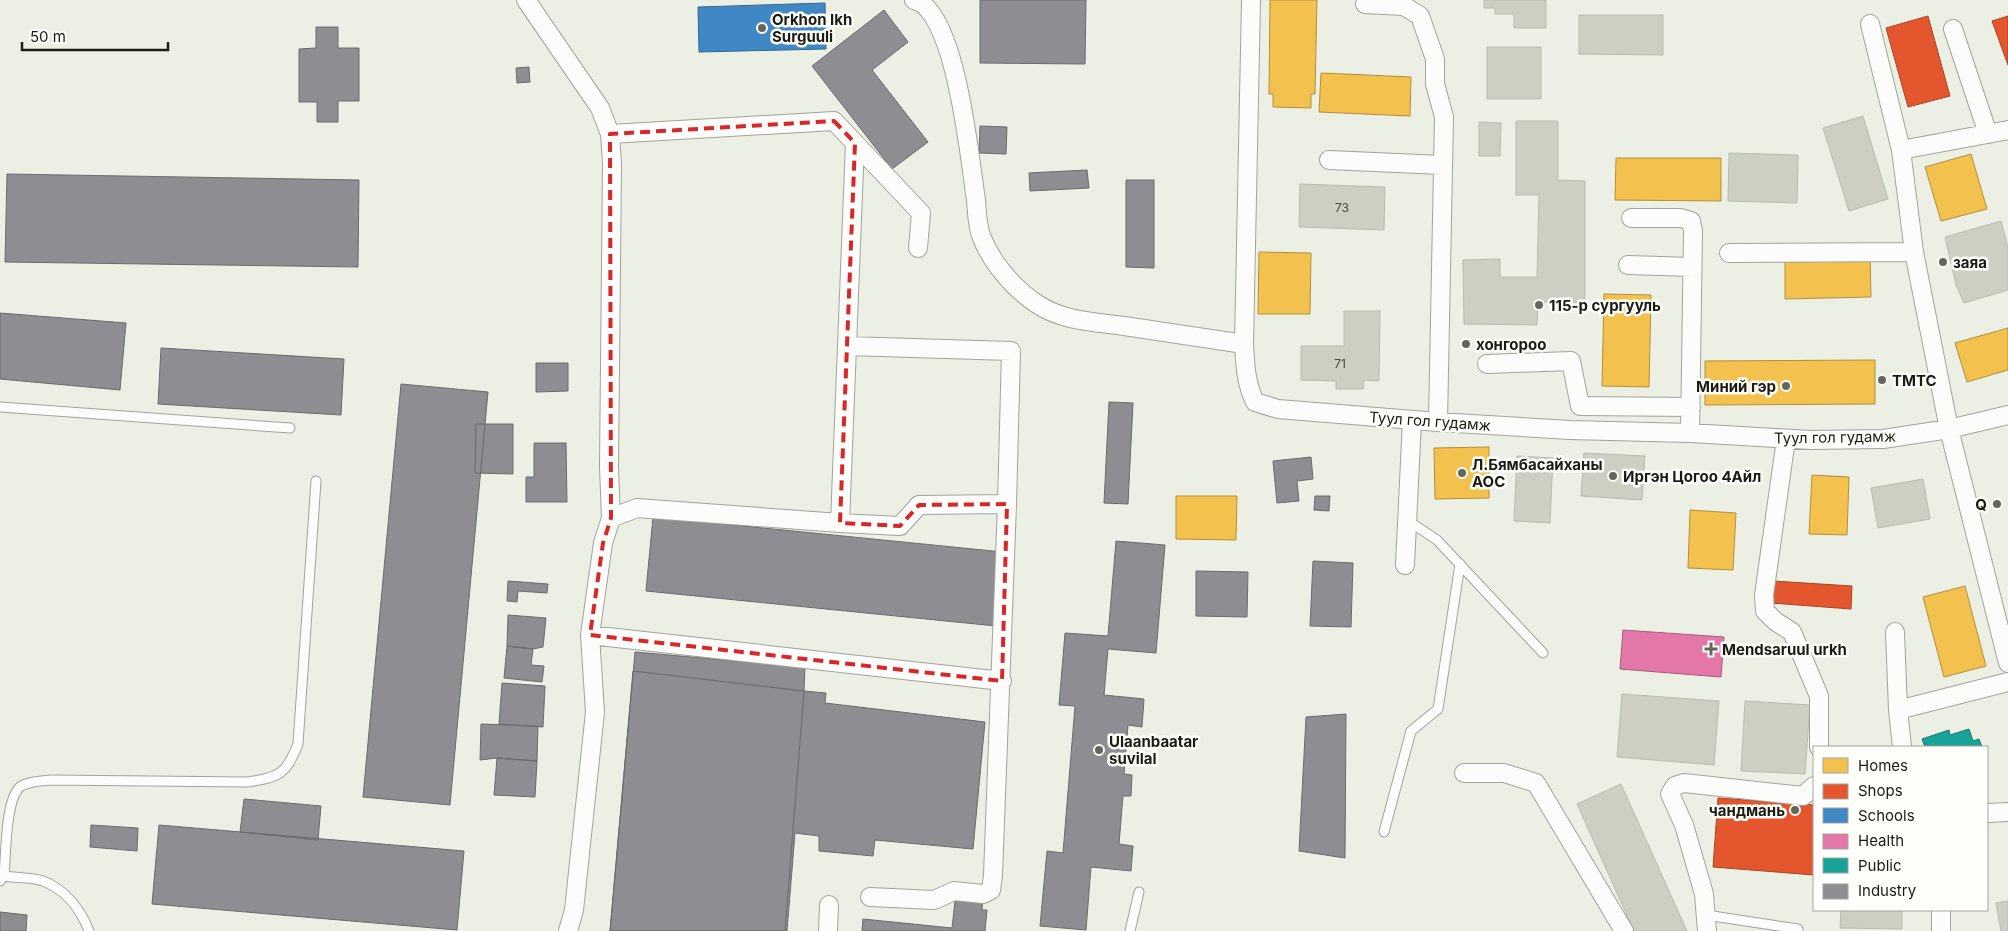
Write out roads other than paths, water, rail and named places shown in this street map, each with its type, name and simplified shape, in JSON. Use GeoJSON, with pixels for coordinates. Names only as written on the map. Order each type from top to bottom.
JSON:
{"type":"FeatureCollection","features":[{"type":"Feature","properties":{"kind":"street"},"geometry":{"type":"LineString","coordinates":[[526,0],[600,108],[610,134],[612,163],[609,467],[611,518],[602,543],[590,635],[595,712],[574,910],[568,931]]}},
{"type":"Feature","properties":{"kind":"street"},"geometry":{"type":"LineString","coordinates":[[917,0],[936,20],[952,58],[963,108],[981,236],[990,256],[1014,284],[1037,304],[1065,318],[1244,344]]}},
{"type":"Feature","properties":{"kind":"street","name":"Туул гол гудамж"},"geometry":{"type":"LineString","coordinates":[[1252,0],[1244,344],[1249,390],[1255,402],[1278,408],[1438,422],[1570,430],[1690,433],[1786,439],[1883,439],[1949,429],[2008,415]]}},
{"type":"Feature","properties":{"kind":"street"},"geometry":{"type":"LineString","coordinates":[[1365,4],[1404,6],[1420,16],[1436,59],[1435,84],[1444,117],[1438,422]]}},
{"type":"Feature","properties":{"kind":"street"},"geometry":{"type":"LineString","coordinates":[[1870,24],[1901,150],[1914,252],[1949,429],[2008,663]]}},
{"type":"Feature","properties":{"kind":"street"},"geometry":{"type":"LineString","coordinates":[[1953,28],[1988,134]]}},
{"type":"Feature","properties":{"kind":"street"},"geometry":{"type":"LineString","coordinates":[[610,134],[834,121],[921,213],[918,248]]}},
{"type":"Feature","properties":{"kind":"street"},"geometry":{"type":"LineString","coordinates":[[1901,150],[2008,130]]}},
{"type":"Feature","properties":{"kind":"street"},"geometry":{"type":"LineString","coordinates":[[840,523],[856,144]]}},
{"type":"Feature","properties":{"kind":"street"},"geometry":{"type":"LineString","coordinates":[[1329,160],[1442,165]]}},
{"type":"Feature","properties":{"kind":"street"},"geometry":{"type":"LineString","coordinates":[[1631,218],[1681,218],[1691,221],[1693,230],[1690,433]]}},
{"type":"Feature","properties":{"kind":"street"},"geometry":{"type":"LineString","coordinates":[[1729,253],[1914,252]]}},
{"type":"Feature","properties":{"kind":"street"},"geometry":{"type":"LineString","coordinates":[[1628,265],[1692,267]]}},
{"type":"Feature","properties":{"kind":"street"},"geometry":{"type":"LineString","coordinates":[[848,346],[1011,351],[1002,681],[991,890],[983,894],[954,891],[934,900],[870,897]]}},
{"type":"Feature","properties":{"kind":"street"},"geometry":{"type":"LineString","coordinates":[[1487,364],[1571,361],[1580,406],[1691,407]]}},
{"type":"Feature","properties":{"kind":"street"},"geometry":{"type":"LineString","coordinates":[[1405,565],[1412,420]]}},
{"type":"Feature","properties":{"kind":"street"},"geometry":{"type":"LineString","coordinates":[[1786,439],[1764,596],[1764,612],[1792,632],[1819,696],[1819,746]]}},
{"type":"Feature","properties":{"kind":"street"},"geometry":{"type":"LineString","coordinates":[[611,518],[637,508],[900,526],[919,505],[1007,504]]}},
{"type":"Feature","properties":{"kind":"street"},"geometry":{"type":"LineString","coordinates":[[1895,632],[1898,710],[1902,746]]}},
{"type":"Feature","properties":{"kind":"street"},"geometry":{"type":"LineString","coordinates":[[590,635],[1002,681]]}},
{"type":"Feature","properties":{"kind":"street"},"geometry":{"type":"LineString","coordinates":[[1898,710],[2008,682]]}},
{"type":"Feature","properties":{"kind":"street"},"geometry":{"type":"LineString","coordinates":[[1464,773],[1504,773],[1536,783],[1624,931]]}},
{"type":"Feature","properties":{"kind":"street"},"geometry":{"type":"LineString","coordinates":[[1707,923],[1704,894],[1684,825],[1670,794],[1675,786],[1684,783],[1803,796],[1813,787]]}},
{"type":"Feature","properties":{"kind":"street"},"geometry":{"type":"LineString","coordinates":[[1988,813],[2008,812]]}},
{"type":"Feature","properties":{"kind":"street"},"geometry":{"type":"LineString","coordinates":[[828,931],[829,905]]}},
{"type":"Feature","properties":{"kind":"street"},"geometry":{"type":"LineString","coordinates":[[1941,911],[1941,931]]}},
{"type":"Feature","properties":{"kind":"lane"},"geometry":{"type":"LineString","coordinates":[[0,406],[290,428]]}},
{"type":"Feature","properties":{"kind":"lane"},"geometry":{"type":"LineString","coordinates":[[89,931],[82,914],[68,897],[43,881],[2,878],[10,810],[14,797],[21,786],[36,781],[248,782],[267,780],[283,772],[292,760],[298,744],[316,481]]}},
{"type":"Feature","properties":{"kind":"lane"},"geometry":{"type":"LineString","coordinates":[[1407,520],[1437,540],[1543,653]]}},
{"type":"Feature","properties":{"kind":"lane"},"geometry":{"type":"LineString","coordinates":[[1384,832],[1411,731],[1438,709],[1460,564]]}},
{"type":"Feature","properties":{"kind":"lane"},"geometry":{"type":"LineString","coordinates":[[1130,931],[1139,892]]}},
{"type":"Feature","properties":{"kind":"lane"},"geometry":{"type":"LineString","coordinates":[[1707,923],[1798,929]]}},
{"type":"Feature","properties":{"kind":"place","name":"Orkhon Ikh Surguuli"},"geometry":{"type":"Point","coordinates":[762,28]}},
{"type":"Feature","properties":{"kind":"place","name":"заяа"},"geometry":{"type":"Point","coordinates":[1943,262]}},
{"type":"Feature","properties":{"kind":"place","name":"115-р сургууль"},"geometry":{"type":"Point","coordinates":[1539,305]}},
{"type":"Feature","properties":{"kind":"place","name":"хонгороо"},"geometry":{"type":"Point","coordinates":[1466,344]}},
{"type":"Feature","properties":{"kind":"place","name":"ТМТС"},"geometry":{"type":"Point","coordinates":[1882,380]}},
{"type":"Feature","properties":{"kind":"place","name":"Миний гэр"},"geometry":{"type":"Point","coordinates":[1786,386]}},
{"type":"Feature","properties":{"kind":"place","name":"Л.Бямбасайханы АОС"},"geometry":{"type":"Point","coordinates":[1462,473]}},
{"type":"Feature","properties":{"kind":"place","name":"Иргэн Цогоо 4Айл"},"geometry":{"type":"Point","coordinates":[1613,476]}},
{"type":"Feature","properties":{"kind":"place","name":"Q"},"geometry":{"type":"Point","coordinates":[1997,504]}},
{"type":"Feature","properties":{"kind":"place","name":"Mendsaruul urkh"},"geometry":{"type":"Point","coordinates":[1711,649]}},
{"type":"Feature","properties":{"kind":"place","name":"Ulaanbaatar suvilal"},"geometry":{"type":"Point","coordinates":[1099,750]}},
{"type":"Feature","properties":{"kind":"place","name":"чандмань"},"geometry":{"type":"Point","coordinates":[1795,810]}}]}
